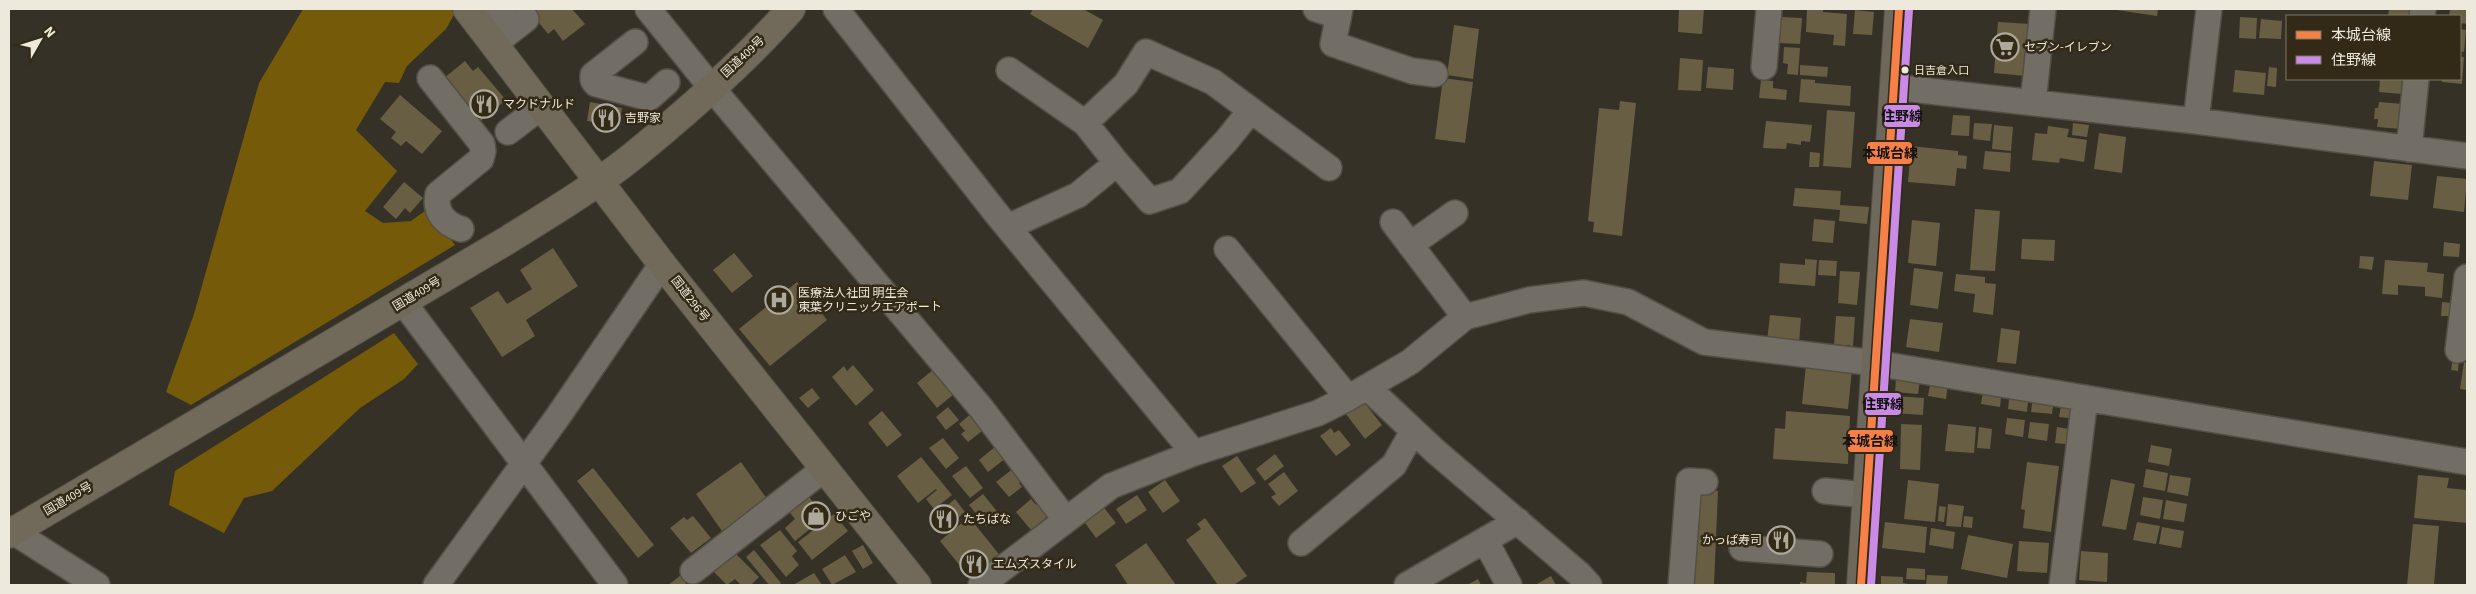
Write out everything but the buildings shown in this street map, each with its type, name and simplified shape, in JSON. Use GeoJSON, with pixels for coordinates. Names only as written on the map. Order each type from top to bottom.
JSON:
{"type":"FeatureCollection","features":[{"type":"Feature","properties":{"kind":"highway","name":"国道409号"},"geometry":{"type":"LineString","coordinates":[[10,531],[479,257],[599,181],[632,157],[711,87],[792,9]]}},
{"type":"Feature","properties":{"kind":"highway","name":"国道296号"},"geometry":{"type":"LineString","coordinates":[[481,27],[662,264],[917,585]]}},
{"type":"Feature","properties":{"kind":"main road"},"geometry":{"type":"LineString","coordinates":[[1861,585],[1874,363],[1899,9]]}},
{"type":"Feature","properties":{"kind":"street"},"geometry":{"type":"LineString","coordinates":[[481,27],[504,9]]}},
{"type":"Feature","properties":{"kind":"street"},"geometry":{"type":"LineString","coordinates":[[648,9],[711,87],[982,408],[1066,520]]}},
{"type":"Feature","properties":{"kind":"street"},"geometry":{"type":"LineString","coordinates":[[836,9],[1008,227],[1194,453]]}},
{"type":"Feature","properties":{"kind":"street"},"geometry":{"type":"LineString","coordinates":[[1764,67],[1769,9]]}},
{"type":"Feature","properties":{"kind":"street"},"geometry":{"type":"LineString","coordinates":[[2033,103],[2043,9]]}},
{"type":"Feature","properties":{"kind":"street"},"geometry":{"type":"LineString","coordinates":[[2196,122],[2209,9]]}},
{"type":"Feature","properties":{"kind":"street"},"geometry":{"type":"LineString","coordinates":[[1331,11],[1333,44],[1423,73]]}},
{"type":"Feature","properties":{"kind":"street"},"geometry":{"type":"LineString","coordinates":[[481,27],[526,19]]}},
{"type":"Feature","properties":{"kind":"street"},"geometry":{"type":"LineString","coordinates":[[635,42],[593,75],[593,80],[596,84],[649,98],[662,86],[677,117]]}},
{"type":"Feature","properties":{"kind":"street"},"geometry":{"type":"LineString","coordinates":[[1085,123],[1126,84],[1146,52],[1213,82],[1329,168]]}},
{"type":"Feature","properties":{"kind":"street"},"geometry":{"type":"LineString","coordinates":[[1009,70],[1085,123],[1150,201],[1180,191],[1227,140],[1251,110]]}},
{"type":"Feature","properties":{"kind":"street"},"geometry":{"type":"LineString","coordinates":[[430,78],[482,144],[481,159],[438,194],[437,210],[449,226],[462,221],[479,257]]}},
{"type":"Feature","properties":{"kind":"street"},"geometry":{"type":"LineString","coordinates":[[2409,149],[2416,80]]}},
{"type":"Feature","properties":{"kind":"street"},"geometry":{"type":"LineString","coordinates":[[1893,87],[2467,156]]}},
{"type":"Feature","properties":{"kind":"street"},"geometry":{"type":"LineString","coordinates":[[508,132],[542,106]]}},
{"type":"Feature","properties":{"kind":"street"},"geometry":{"type":"LineString","coordinates":[[1008,227],[1078,195],[1117,163]]}},
{"type":"Feature","properties":{"kind":"street"},"geometry":{"type":"LineString","coordinates":[[1410,245],[1455,213]]}},
{"type":"Feature","properties":{"kind":"street"},"geometry":{"type":"LineString","coordinates":[[1393,222],[1465,317]]}},
{"type":"Feature","properties":{"kind":"street"},"geometry":{"type":"LineString","coordinates":[[1227,249],[1357,393],[1413,430],[1579,574],[1589,585]]}},
{"type":"Feature","properties":{"kind":"street"},"geometry":{"type":"LineString","coordinates":[[436,585],[524,463],[662,264]]}},
{"type":"Feature","properties":{"kind":"street"},"geometry":{"type":"LineString","coordinates":[[2458,350],[2467,276]]}},
{"type":"Feature","properties":{"kind":"street"},"geometry":{"type":"LineString","coordinates":[[981,585],[1111,486],[1194,453],[1318,413],[1410,362],[1465,317],[1528,300],[1584,294],[1628,302],[1720,351],[1874,363],[2467,462]]}},
{"type":"Feature","properties":{"kind":"street"},"geometry":{"type":"LineString","coordinates":[[403,302],[615,585]]}},
{"type":"Feature","properties":{"kind":"street"},"geometry":{"type":"LineString","coordinates":[[2062,585],[2085,398]]}},
{"type":"Feature","properties":{"kind":"street"},"geometry":{"type":"LineString","coordinates":[[1301,543],[1394,465],[1413,430]]}},
{"type":"Feature","properties":{"kind":"street"},"geometry":{"type":"LineString","coordinates":[[693,571],[824,468]]}},
{"type":"Feature","properties":{"kind":"street"},"geometry":{"type":"LineString","coordinates":[[1681,585],[1689,481],[1705,482]]}},
{"type":"Feature","properties":{"kind":"street"},"geometry":{"type":"LineString","coordinates":[[1825,491],[1866,496]]}},
{"type":"Feature","properties":{"kind":"street"},"geometry":{"type":"LineString","coordinates":[[1407,585],[1433,579],[1485,540],[1518,521]]}},
{"type":"Feature","properties":{"kind":"street"},"geometry":{"type":"LineString","coordinates":[[10,531],[97,585]]}},
{"type":"Feature","properties":{"kind":"street"},"geometry":{"type":"LineString","coordinates":[[1485,540],[1509,585]]}},
{"type":"Feature","properties":{"kind":"street"},"geometry":{"type":"LineString","coordinates":[[1742,548],[1820,554]]}},
{"type":"Feature","properties":{"kind":"shaded area"},"geometry":{"type":"Polygon","coordinates":[[[303,9],[451,9],[455,13],[446,29],[407,66],[399,83],[385,82],[356,130],[397,171],[365,211],[383,223],[411,221],[429,208],[455,245],[191,405],[166,392],[194,314],[259,83],[303,9]]]}},
{"type":"Feature","properties":{"kind":"shaded area"},"geometry":{"type":"Polygon","coordinates":[[[394,333],[418,364],[404,379],[360,408],[272,491],[244,498],[224,533],[169,505],[175,471],[394,333]]]}},
{"type":"Feature","properties":{"kind":"transit line","name":"本城台線"},"geometry":{"type":"LineString","coordinates":[[1861,585],[1899,9]]}},
{"type":"Feature","properties":{"kind":"transit line","name":"住野線"},"geometry":{"type":"LineString","coordinates":[[1871,585],[1909,10]]}},
{"type":"Feature","properties":{"kind":"place","name":"セブン-イレブン"},"geometry":{"type":"Point","coordinates":[2005,47]}},
{"type":"Feature","properties":{"kind":"place","name":"日吉倉入口"},"geometry":{"type":"Point","coordinates":[1905,70]}},
{"type":"Feature","properties":{"kind":"place","name":"マクドナルド"},"geometry":{"type":"Point","coordinates":[484,104]}},
{"type":"Feature","properties":{"kind":"place","name":"吉野家"},"geometry":{"type":"Point","coordinates":[606,118]}},
{"type":"Feature","properties":{"kind":"place","name":"医療法人社団 明生会 東葉クリニックエアポート"},"geometry":{"type":"Point","coordinates":[779,300]}},
{"type":"Feature","properties":{"kind":"place","name":"ひごや"},"geometry":{"type":"Point","coordinates":[816,516]}},
{"type":"Feature","properties":{"kind":"place","name":"たちばな"},"geometry":{"type":"Point","coordinates":[944,519]}},
{"type":"Feature","properties":{"kind":"place","name":"かっぱ寿司"},"geometry":{"type":"Point","coordinates":[1781,540]}},
{"type":"Feature","properties":{"kind":"place","name":"エムズスタイル"},"geometry":{"type":"Point","coordinates":[974,564]}}]}
